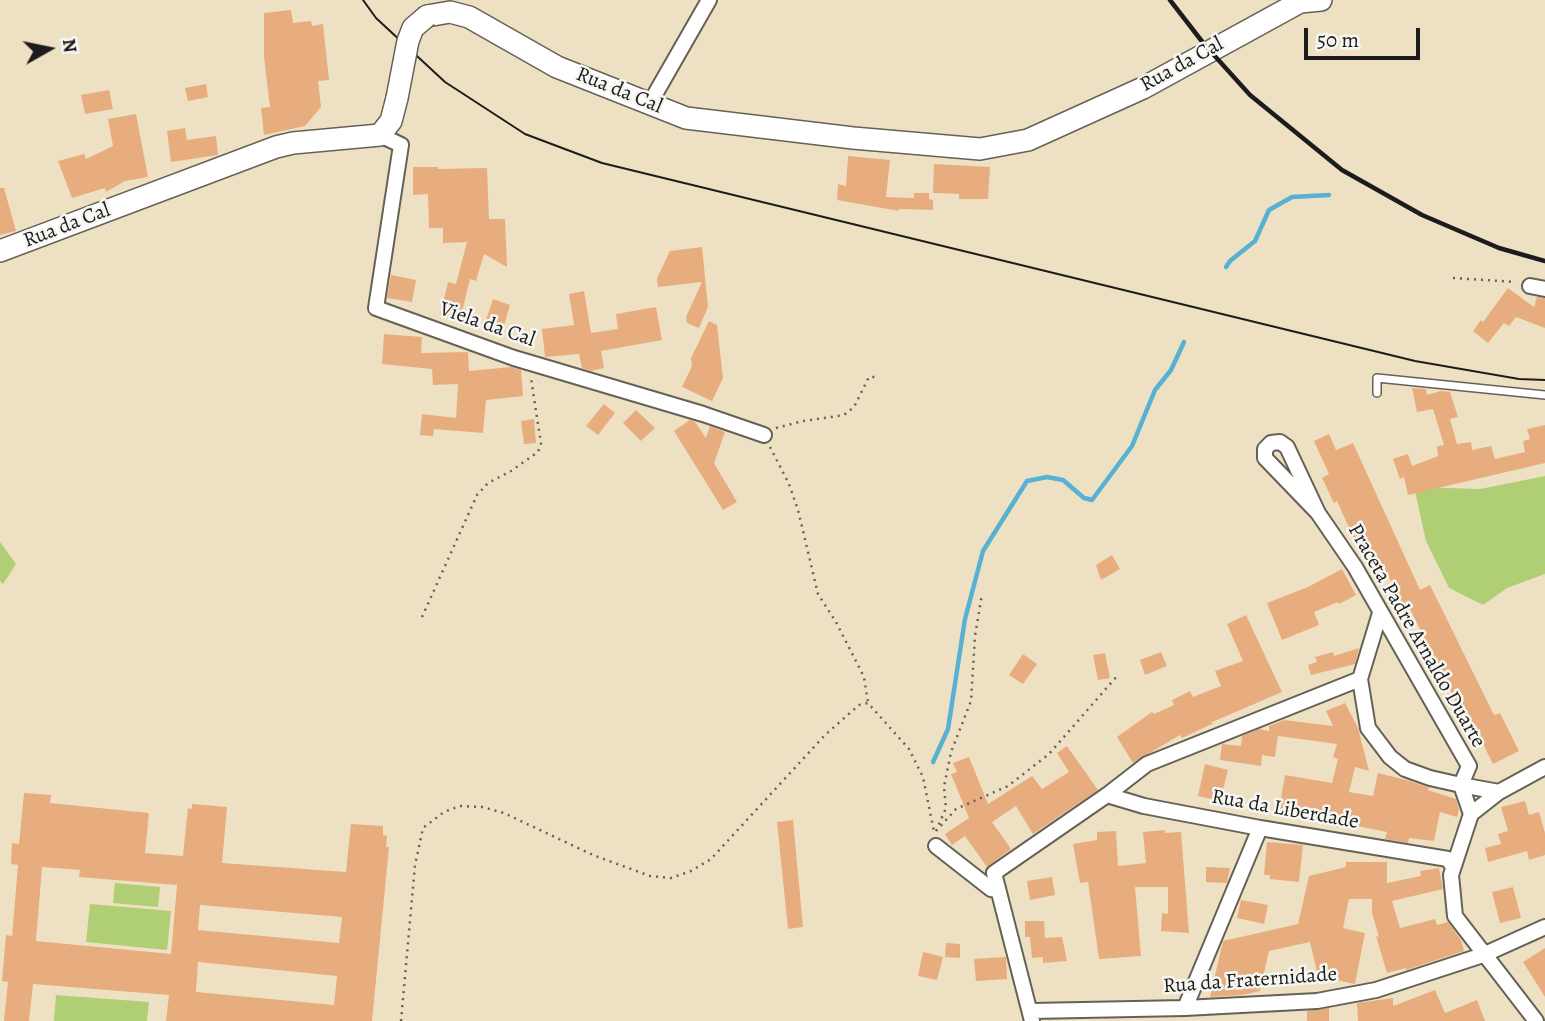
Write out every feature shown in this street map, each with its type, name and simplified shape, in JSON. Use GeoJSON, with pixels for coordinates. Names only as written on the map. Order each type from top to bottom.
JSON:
{"type":"FeatureCollection","features":[{"type":"Feature","properties":{"kind":"street"},"geometry":{"type":"LineString","coordinates":[[650,103],[709,0]]}},
{"type":"Feature","properties":{"kind":"street","name":"Rua da Cal"},"geometry":{"type":"LineString","coordinates":[[0,251],[276,147],[380,135],[391,121],[413,28],[427,16],[450,12],[469,17],[557,66],[687,118],[853,138],[980,149],[1028,140],[1143,88],[1300,2],[1321,0]]}},
{"type":"Feature","properties":{"kind":"street","name":"Viela da Cal"},"geometry":{"type":"LineString","coordinates":[[380,135],[401,145],[376,307],[534,364],[764,435]]}},
{"type":"Feature","properties":{"kind":"street"},"geometry":{"type":"LineString","coordinates":[[1530,286],[1545,289]]}},
{"type":"Feature","properties":{"kind":"street","name":"Praceta Padre Arnaldo Duarte"},"geometry":{"type":"LineString","coordinates":[[1318,513],[1265,458],[1265,449],[1270,443],[1280,442],[1287,447],[1318,513],[1355,567],[1469,766],[1461,785]]}},
{"type":"Feature","properties":{"kind":"street"},"geometry":{"type":"LineString","coordinates":[[1380,613],[1360,679],[1368,728],[1391,757],[1405,769],[1430,778],[1499,792]]}},
{"type":"Feature","properties":{"kind":"street"},"geometry":{"type":"LineString","coordinates":[[1032,1016],[994,873],[1147,764],[1360,679]]}},
{"type":"Feature","properties":{"kind":"street"},"geometry":{"type":"LineString","coordinates":[[1536,1021],[1455,916],[1451,875],[1471,814],[1499,792],[1545,767]]}},
{"type":"Feature","properties":{"kind":"street"},"geometry":{"type":"LineString","coordinates":[[1461,785],[1471,814]]}},
{"type":"Feature","properties":{"kind":"street","name":"Rua da Liberdade"},"geometry":{"type":"LineString","coordinates":[[1107,795],[1144,806],[1260,828],[1448,859],[1453,867]]}},
{"type":"Feature","properties":{"kind":"street"},"geometry":{"type":"LineString","coordinates":[[1185,1008],[1260,828]]}},
{"type":"Feature","properties":{"kind":"street"},"geometry":{"type":"LineString","coordinates":[[935,840],[991,889],[997,890]]}},
{"type":"Feature","properties":{"kind":"street","name":"Rua da Fraternidade"},"geometry":{"type":"LineString","coordinates":[[1032,1016],[1317,1001],[1376,990],[1483,955],[1545,927]]}},
{"type":"Feature","properties":{"kind":"lane"},"geometry":{"type":"LineString","coordinates":[[1377,393],[1377,378],[1545,395]]}},
{"type":"Feature","properties":{"kind":"path"},"geometry":{"type":"LineString","coordinates":[[1453,278],[1530,286]]}},
{"type":"Feature","properties":{"kind":"path"},"geometry":{"type":"LineString","coordinates":[[422,617],[477,495],[488,482],[511,471],[538,452],[541,444],[531,379],[534,364]]}},
{"type":"Feature","properties":{"kind":"path"},"geometry":{"type":"LineString","coordinates":[[875,377],[869,377],[854,407],[844,415],[782,425],[764,435],[789,484],[798,510],[818,594],[836,622],[864,677],[867,703],[909,749],[923,777],[935,840]]}},
{"type":"Feature","properties":{"kind":"path"},"geometry":{"type":"LineString","coordinates":[[935,840],[946,808],[944,787],[951,752],[971,701],[975,636],[982,594]]}},
{"type":"Feature","properties":{"kind":"path"},"geometry":{"type":"LineString","coordinates":[[935,840],[956,809],[1008,786],[1049,754],[1118,676]]}},
{"type":"Feature","properties":{"kind":"path"},"geometry":{"type":"LineString","coordinates":[[401,1021],[415,865],[423,828],[444,812],[460,806],[504,813],[593,855],[650,876],[671,878],[691,871],[711,859],[825,735],[859,705],[867,703]]}},
{"type":"Feature","properties":{"kind":"green space"},"geometry":{"type":"Polygon","coordinates":[[[1545,476],[1545,574],[1507,588],[1483,605],[1449,588],[1426,541],[1414,487],[1480,489],[1545,476]]]}},
{"type":"Feature","properties":{"kind":"green space"},"geometry":{"type":"Polygon","coordinates":[[[0,542],[16,564],[3,584],[0,581],[0,542]]]}},
{"type":"Feature","properties":{"kind":"green space"},"geometry":{"type":"Polygon","coordinates":[[[115,883],[160,887],[158,907],[113,903],[115,883]]]}},
{"type":"Feature","properties":{"kind":"green space"},"geometry":{"type":"Polygon","coordinates":[[[90,904],[171,911],[167,950],[86,942],[90,904]]]}},
{"type":"Feature","properties":{"kind":"green space"},"geometry":{"type":"Polygon","coordinates":[[[56,995],[149,1002],[147,1021],[54,1021],[56,995]]]}},
{"type":"Feature","properties":{"kind":"building"},"geometry":{"type":"Polygon","coordinates":[[[291,10],[293,23],[311,21],[312,26],[323,24],[329,80],[318,81],[321,107],[305,126],[264,135],[261,108],[270,107],[264,57],[264,13],[291,10]]]}},
{"type":"Feature","properties":{"kind":"building"},"geometry":{"type":"Polygon","coordinates":[[[206,84],[208,97],[188,101],[185,88],[206,84]]]}},
{"type":"Feature","properties":{"kind":"building"},"geometry":{"type":"Polygon","coordinates":[[[109,90],[113,109],[85,114],[81,95],[109,90]]]}},
{"type":"Feature","properties":{"kind":"building"},"geometry":{"type":"Polygon","coordinates":[[[136,114],[148,177],[125,181],[106,192],[105,188],[72,198],[58,161],[84,154],[86,159],[113,146],[108,119],[136,114]]]}},
{"type":"Feature","properties":{"kind":"building"},"geometry":{"type":"Polygon","coordinates":[[[185,128],[187,140],[216,136],[218,155],[171,162],[167,131],[185,128]]]}},
{"type":"Feature","properties":{"kind":"building"},"geometry":{"type":"Polygon","coordinates":[[[848,156],[890,160],[886,197],[914,198],[914,193],[929,193],[929,199],[933,200],[933,210],[899,211],[837,200],[838,184],[846,186],[848,156]]]}},
{"type":"Feature","properties":{"kind":"building"},"geometry":{"type":"Polygon","coordinates":[[[934,164],[990,167],[988,199],[959,199],[959,194],[933,193],[934,164]]]}},
{"type":"Feature","properties":{"kind":"building"},"geometry":{"type":"Polygon","coordinates":[[[413,167],[487,168],[489,219],[505,219],[507,267],[484,254],[476,281],[470,279],[460,320],[440,315],[448,282],[456,284],[467,242],[443,243],[443,228],[429,228],[428,194],[413,195],[413,167]]]}},
{"type":"Feature","properties":{"kind":"building"},"geometry":{"type":"Polygon","coordinates":[[[0,188],[4,188],[16,231],[0,235],[0,188]]]}},
{"type":"Feature","properties":{"kind":"building"},"geometry":{"type":"Polygon","coordinates":[[[702,247],[708,307],[699,328],[687,323],[686,317],[702,282],[658,287],[657,278],[670,251],[702,247]]]}},
{"type":"Feature","properties":{"kind":"building"},"geometry":{"type":"Polygon","coordinates":[[[391,275],[416,280],[412,302],[387,298],[391,275]]]}},
{"type":"Feature","properties":{"kind":"building"},"geometry":{"type":"Polygon","coordinates":[[[1508,288],[1534,307],[1537,297],[1545,298],[1545,328],[1516,317],[1509,326],[1504,323],[1488,343],[1473,331],[1508,288]]]}},
{"type":"Feature","properties":{"kind":"building"},"geometry":{"type":"Polygon","coordinates":[[[584,291],[591,333],[618,329],[616,314],[656,307],[662,340],[601,351],[604,368],[591,371],[582,368],[579,354],[545,357],[542,329],[574,325],[569,294],[584,291]]]}},
{"type":"Feature","properties":{"kind":"building"},"geometry":{"type":"Polygon","coordinates":[[[493,299],[510,305],[502,332],[484,326],[493,299]]]}},
{"type":"Feature","properties":{"kind":"building"},"geometry":{"type":"Polygon","coordinates":[[[709,321],[717,325],[723,378],[712,401],[682,387],[692,366],[691,358],[709,321]]]}},
{"type":"Feature","properties":{"kind":"building"},"geometry":{"type":"Polygon","coordinates":[[[384,334],[422,337],[421,353],[468,352],[469,371],[511,367],[521,370],[523,396],[486,400],[483,433],[434,429],[433,436],[420,435],[422,414],[456,418],[458,384],[433,385],[432,369],[382,364],[384,334]]]}},
{"type":"Feature","properties":{"kind":"building"},"geometry":{"type":"Polygon","coordinates":[[[1412,388],[1426,389],[1427,395],[1441,391],[1450,392],[1458,417],[1450,419],[1457,444],[1471,442],[1472,450],[1491,446],[1495,459],[1525,452],[1523,441],[1530,439],[1527,429],[1545,425],[1545,463],[1408,495],[1404,477],[1400,479],[1393,459],[1408,454],[1412,466],[1438,456],[1437,446],[1444,445],[1433,409],[1417,412],[1412,388]]]}},
{"type":"Feature","properties":{"kind":"building"},"geometry":{"type":"Polygon","coordinates":[[[604,404],[615,413],[598,435],[586,426],[604,404]]]}},
{"type":"Feature","properties":{"kind":"building"},"geometry":{"type":"Polygon","coordinates":[[[636,410],[655,428],[641,441],[623,423],[636,410]]]}},
{"type":"Feature","properties":{"kind":"building"},"geometry":{"type":"Polygon","coordinates":[[[534,419],[536,443],[524,444],[521,421],[534,419]]]}},
{"type":"Feature","properties":{"kind":"building"},"geometry":{"type":"Polygon","coordinates":[[[690,420],[695,422],[706,438],[710,426],[725,432],[714,463],[737,502],[723,510],[674,431],[690,420]]]}},
{"type":"Feature","properties":{"kind":"building"},"geometry":{"type":"Polygon","coordinates":[[[1329,434],[1336,450],[1353,443],[1420,590],[1430,585],[1494,715],[1500,713],[1519,751],[1493,764],[1465,708],[1460,710],[1407,603],[1402,605],[1387,573],[1376,578],[1359,539],[1355,541],[1337,501],[1334,503],[1322,478],[1329,474],[1314,441],[1329,434]]]}},
{"type":"Feature","properties":{"kind":"building"},"geometry":{"type":"Polygon","coordinates":[[[1112,555],[1120,569],[1101,580],[1096,565],[1112,555]]]}},
{"type":"Feature","properties":{"kind":"building"},"geometry":{"type":"Polygon","coordinates":[[[1342,569],[1356,595],[1314,612],[1319,625],[1282,640],[1267,603],[1308,587],[1342,569]]]}},
{"type":"Feature","properties":{"kind":"building"},"geometry":{"type":"Polygon","coordinates":[[[1246,615],[1282,692],[1182,738],[1180,735],[1133,763],[1117,737],[1152,712],[1154,714],[1174,705],[1172,700],[1190,691],[1193,697],[1221,686],[1215,671],[1243,661],[1227,624],[1246,615]]]}},
{"type":"Feature","properties":{"kind":"building"},"geometry":{"type":"Polygon","coordinates":[[[1359,648],[1355,664],[1311,675],[1308,665],[1317,662],[1315,657],[1333,652],[1334,656],[1359,648]]]}},
{"type":"Feature","properties":{"kind":"building"},"geometry":{"type":"Polygon","coordinates":[[[1161,652],[1167,666],[1145,675],[1140,660],[1161,652]]]}},
{"type":"Feature","properties":{"kind":"building"},"geometry":{"type":"Polygon","coordinates":[[[1105,653],[1110,678],[1098,680],[1093,655],[1105,653]]]}},
{"type":"Feature","properties":{"kind":"building"},"geometry":{"type":"Polygon","coordinates":[[[1023,654],[1037,664],[1023,684],[1009,675],[1023,654]]]}},
{"type":"Feature","properties":{"kind":"building"},"geometry":{"type":"Polygon","coordinates":[[[1345,703],[1358,728],[1369,771],[1355,767],[1349,792],[1373,796],[1378,773],[1410,781],[1456,799],[1459,810],[1457,817],[1440,812],[1434,841],[1409,838],[1408,843],[1385,839],[1387,832],[1342,823],[1341,828],[1321,824],[1322,818],[1279,810],[1285,775],[1332,783],[1338,759],[1333,757],[1337,744],[1278,736],[1275,757],[1262,755],[1261,766],[1220,760],[1222,744],[1241,746],[1242,736],[1259,729],[1269,731],[1269,726],[1284,720],[1333,726],[1326,711],[1345,703]]]}},
{"type":"Feature","properties":{"kind":"building"},"geometry":{"type":"Polygon","coordinates":[[[1067,746],[1098,790],[1033,834],[1016,806],[992,822],[1011,849],[987,867],[965,836],[952,845],[945,834],[969,818],[951,774],[957,772],[953,763],[969,757],[988,804],[1032,776],[1042,789],[1069,772],[1057,753],[1067,746]]]}},
{"type":"Feature","properties":{"kind":"building"},"geometry":{"type":"Polygon","coordinates":[[[1205,764],[1228,770],[1220,801],[1198,796],[1205,764]]]}},
{"type":"Feature","properties":{"kind":"building"},"geometry":{"type":"Polygon","coordinates":[[[24,793],[51,795],[50,803],[149,813],[145,853],[183,856],[188,808],[192,809],[192,804],[227,807],[222,863],[346,872],[351,824],[383,826],[383,835],[387,836],[386,847],[389,847],[372,1021],[166,1021],[169,995],[33,984],[29,1021],[4,1021],[8,982],[2,981],[6,935],[12,936],[18,865],[11,864],[12,843],[19,844],[24,793]],[[42,867],[36,941],[171,954],[177,885],[79,877],[80,870],[42,867]],[[200,905],[198,930],[339,943],[342,917],[200,905]],[[198,962],[196,992],[334,1005],[337,976],[198,962]]]}},
{"type":"Feature","properties":{"kind":"building"},"geometry":{"type":"Polygon","coordinates":[[[1525,801],[1529,815],[1539,812],[1545,833],[1545,855],[1529,860],[1527,851],[1488,862],[1485,848],[1501,844],[1498,834],[1508,831],[1501,807],[1525,801]]]}},
{"type":"Feature","properties":{"kind":"building"},"geometry":{"type":"Polygon","coordinates":[[[793,820],[803,927],[788,929],[777,822],[793,820]]]}},
{"type":"Feature","properties":{"kind":"building"},"geometry":{"type":"Polygon","coordinates":[[[1165,830],[1165,833],[1181,832],[1189,933],[1161,931],[1162,913],[1168,914],[1168,887],[1135,887],[1141,956],[1099,959],[1088,882],[1080,883],[1073,844],[1097,840],[1097,832],[1116,831],[1118,866],[1146,863],[1143,832],[1165,830]]]}},
{"type":"Feature","properties":{"kind":"building"},"geometry":{"type":"Polygon","coordinates":[[[1267,842],[1303,845],[1299,882],[1270,879],[1270,875],[1264,875],[1267,842]]]}},
{"type":"Feature","properties":{"kind":"building"},"geometry":{"type":"Polygon","coordinates":[[[1346,862],[1387,862],[1387,883],[1421,876],[1420,871],[1439,868],[1443,889],[1392,901],[1400,928],[1435,919],[1437,925],[1448,922],[1461,940],[1464,951],[1406,970],[1387,973],[1376,936],[1379,937],[1372,913],[1372,899],[1349,899],[1343,928],[1365,933],[1355,984],[1318,976],[1310,942],[1269,951],[1260,991],[1210,997],[1223,941],[1298,924],[1309,876],[1346,867],[1346,862]]]}},
{"type":"Feature","properties":{"kind":"building"},"geometry":{"type":"Polygon","coordinates":[[[1206,867],[1230,868],[1227,883],[1206,882],[1206,867]]]}},
{"type":"Feature","properties":{"kind":"building"},"geometry":{"type":"Polygon","coordinates":[[[1052,877],[1055,895],[1030,900],[1027,881],[1052,877]]]}},
{"type":"Feature","properties":{"kind":"building"},"geometry":{"type":"Polygon","coordinates":[[[1513,887],[1521,918],[1500,923],[1492,892],[1513,887]]]}},
{"type":"Feature","properties":{"kind":"building"},"geometry":{"type":"Polygon","coordinates":[[[1241,900],[1268,905],[1264,924],[1237,918],[1241,900]]]}},
{"type":"Feature","properties":{"kind":"building"},"geometry":{"type":"Polygon","coordinates":[[[1025,921],[1044,921],[1045,938],[1062,937],[1067,961],[1043,963],[1043,957],[1032,958],[1030,937],[1025,937],[1025,921]]]}},
{"type":"Feature","properties":{"kind":"building"},"geometry":{"type":"Polygon","coordinates":[[[946,943],[960,944],[960,958],[945,957],[946,943]]]}},
{"type":"Feature","properties":{"kind":"building"},"geometry":{"type":"Polygon","coordinates":[[[1545,948],[1545,997],[1523,962],[1545,948]]]}},
{"type":"Feature","properties":{"kind":"building"},"geometry":{"type":"Polygon","coordinates":[[[923,952],[943,957],[937,980],[918,976],[923,952]]]}},
{"type":"Feature","properties":{"kind":"building"},"geometry":{"type":"Polygon","coordinates":[[[1006,957],[1007,979],[976,981],[974,959],[1006,957]]]}},
{"type":"Feature","properties":{"kind":"building"},"geometry":{"type":"Polygon","coordinates":[[[1435,990],[1445,1013],[1477,1000],[1485,1021],[1358,1021],[1357,1003],[1393,998],[1393,1006],[1435,990]]]}},
{"type":"Feature","properties":{"kind":"building"},"geometry":{"type":"Polygon","coordinates":[[[1329,1008],[1329,1021],[1307,1021],[1307,1011],[1329,1008]]]}},
{"type":"Feature","properties":{"kind":"waterway"},"geometry":{"type":"LineString","coordinates":[[1226,267],[1255,241],[1269,210],[1292,197],[1329,195]]}},
{"type":"Feature","properties":{"kind":"waterway"},"geometry":{"type":"LineString","coordinates":[[933,762],[948,729],[965,619],[983,551],[1027,481],[1047,477],[1063,480],[1084,498],[1092,500],[1132,446],[1155,390],[1171,370],[1184,342]]}},
{"type":"Feature","properties":{"kind":"tram line"},"geometry":{"type":"LineString","coordinates":[[363,0],[376,18],[445,82],[525,134],[602,163],[1415,361],[1519,379],[1545,380]]}},
{"type":"Feature","properties":{"kind":"railway"},"geometry":{"type":"LineString","coordinates":[[1170,0],[1204,44],[1250,95],[1342,170],[1422,215],[1499,248],[1545,261]]}}]}
